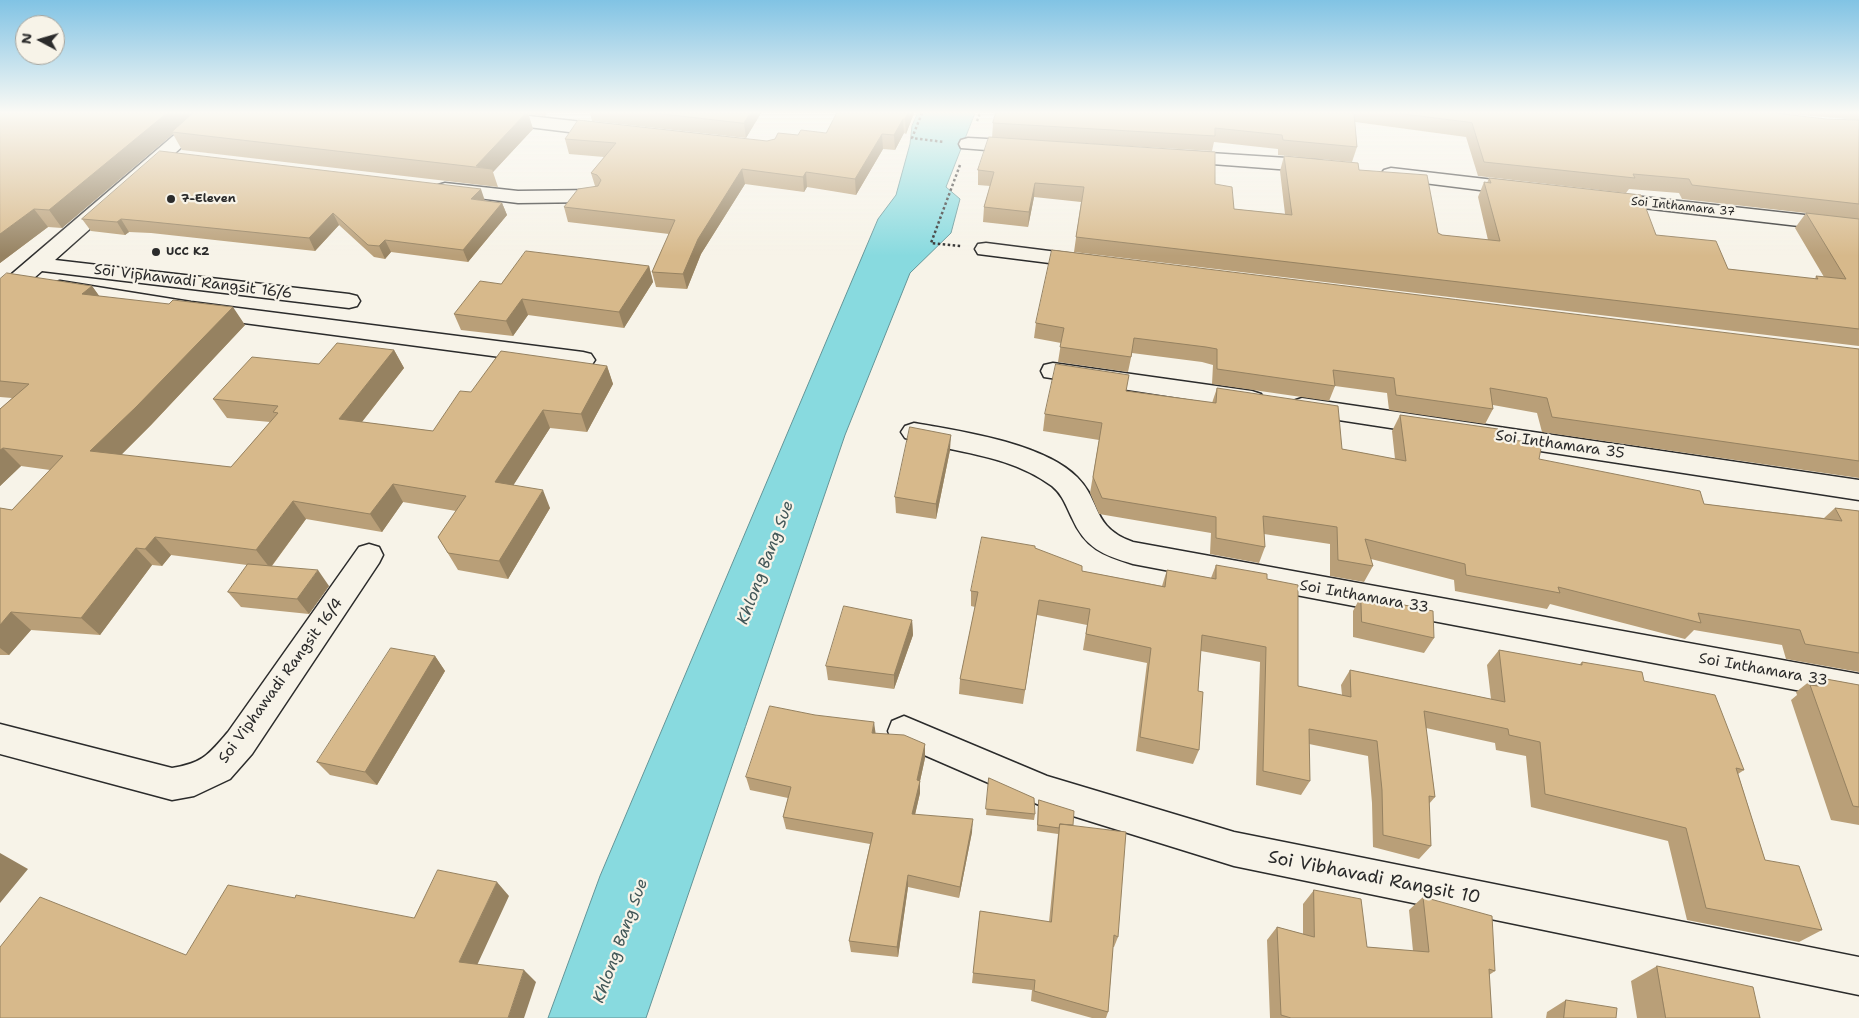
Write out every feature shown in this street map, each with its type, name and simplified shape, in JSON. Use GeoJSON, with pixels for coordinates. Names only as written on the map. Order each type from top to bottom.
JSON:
{"type":"FeatureCollection","features":[{"type":"Feature","properties":{"kind":"street"},"geometry":{"type":"LineString","coordinates":[[16,277],[156,161]]}},
{"type":"Feature","properties":{"kind":"street"},"geometry":{"type":"LineString","coordinates":[[1225,161],[1341,169]]}},
{"type":"Feature","properties":{"kind":"street"},"geometry":{"type":"LineString","coordinates":[[1370,172],[1538,191]]}},
{"type":"Feature","properties":{"kind":"street"},"geometry":{"type":"LineString","coordinates":[[429,187],[518,198],[594,196]]}},
{"type":"Feature","properties":{"kind":"street","name":"Soi Inthamara 37"},"geometry":{"type":"LineString","coordinates":[[1587,196],[1859,227]]}},
{"type":"Feature","properties":{"kind":"street"},"geometry":{"type":"LineString","coordinates":[[986,249],[1105,264]]}},
{"type":"Feature","properties":{"kind":"street"},"geometry":{"type":"LineString","coordinates":[[16,277],[200,310],[583,360]]}},
{"type":"Feature","properties":{"kind":"street","name":"Soi Viphawadi Rangsit 16/6"},"geometry":{"type":"LineString","coordinates":[[16,277],[349,301]]}},
{"type":"Feature","properties":{"kind":"street","name":"Soi Inthamara 35"},"geometry":{"type":"LineString","coordinates":[[1053,370],[1859,490]]}},
{"type":"Feature","properties":{"kind":"street","name":"Soi Inthamara 33"},"geometry":{"type":"LineString","coordinates":[[912,432],[958,440],[1014,455],[1047,469],[1066,482],[1078,499],[1086,520],[1099,538],[1121,550],[1163,560],[1859,688]]}},
{"type":"Feature","properties":{"kind":"street","name":"Soi Viphawadi Rangsit 16/4"},"geometry":{"type":"LineString","coordinates":[[0,739],[172,784],[194,780],[218,768],[240,743],[370,555]]}},
{"type":"Feature","properties":{"kind":"street","name":"Soi Vibhavadi Rangsit 10"},"geometry":{"type":"LineString","coordinates":[[904,731],[1044,791],[1234,849],[1859,976]]}},
{"type":"Feature","properties":{"kind":"path"},"geometry":{"type":"LineString","coordinates":[[962,161],[931,243],[986,249]]}},
{"type":"Feature","properties":{"kind":"water","name":"Khlong Bang Sue"},"geometry":{"type":"Polygon","coordinates":[[[905,161],[956,161],[946,187],[960,199],[951,233],[910,273],[845,435],[646,1018],[548,1018],[600,876],[878,219],[896,195],[905,161]]]}},
{"type":"Feature","properties":{"kind":"building"},"geometry":{"type":"Polygon","coordinates":[[[0,161],[109,161],[49,210],[34,209],[0,234],[0,161]]]}},
{"type":"Feature","properties":{"kind":"building"},"geometry":{"type":"Polygon","coordinates":[[[149,161],[240,161],[481,189],[471,199],[502,203],[463,250],[385,240],[379,246],[368,245],[333,213],[309,238],[121,219],[117,222],[82,219],[149,161]]]}},
{"type":"Feature","properties":{"kind":"building"},"geometry":{"type":"Polygon","coordinates":[[[419,161],[481,161],[476,166],[492,169],[419,161]]]}},
{"type":"Feature","properties":{"kind":"building"},"geometry":{"type":"Polygon","coordinates":[[[601,161],[866,161],[855,179],[806,172],[803,177],[742,169],[698,239],[683,274],[652,272],[675,220],[564,207],[578,189],[598,186],[601,180],[597,175],[591,173],[601,161]]]}},
{"type":"Feature","properties":{"kind":"building"},"geometry":{"type":"Polygon","coordinates":[[[981,161],[1215,161],[1215,184],[1232,187],[1234,209],[1292,215],[1285,161],[1332,161],[1358,163],[1359,170],[1427,175],[1438,233],[1500,241],[1484,182],[1491,183],[1489,178],[1641,195],[1656,235],[1716,241],[1728,269],[1818,279],[1816,276],[1846,279],[1806,213],[1859,219],[1859,329],[1076,237],[1084,187],[1035,183],[1029,212],[984,207],[994,172],[978,170],[981,161]]]}},
{"type":"Feature","properties":{"kind":"building"},"geometry":{"type":"Polygon","coordinates":[[[1484,161],[1859,161],[1859,204],[1692,185],[1689,179],[1633,174],[1635,178],[1484,161]]]}},
{"type":"Feature","properties":{"kind":"building"},"geometry":{"type":"Polygon","coordinates":[[[1052,250],[1859,349],[1859,461],[1552,417],[1547,398],[1490,388],[1493,409],[1396,395],[1394,378],[1333,370],[1335,386],[1217,369],[1217,349],[1206,347],[1134,338],[1131,357],[1060,347],[1064,328],[1036,323],[1052,250]]]}},
{"type":"Feature","properties":{"kind":"building"},"geometry":{"type":"Polygon","coordinates":[[[526,251],[649,266],[619,312],[522,299],[506,321],[454,314],[480,281],[501,284],[526,251]]]}},
{"type":"Feature","properties":{"kind":"building"},"geometry":{"type":"Polygon","coordinates":[[[7,273],[92,286],[82,294],[169,304],[173,300],[233,307],[136,407],[90,451],[231,467],[278,413],[273,412],[278,406],[213,399],[252,357],[319,364],[337,343],[394,350],[339,419],[433,431],[460,391],[471,392],[501,351],[607,366],[581,414],[543,410],[495,482],[543,490],[499,561],[448,553],[438,537],[466,496],[393,484],[370,514],[293,501],[256,550],[155,537],[145,549],[136,548],[81,618],[11,612],[0,625],[0,508],[12,510],[63,456],[3,448],[0,450],[0,409],[29,384],[0,381],[0,279],[7,273]]]}},
{"type":"Feature","properties":{"kind":"building"},"geometry":{"type":"Polygon","coordinates":[[[1056,364],[1129,375],[1126,391],[1216,403],[1217,388],[1338,406],[1342,449],[1406,461],[1400,415],[1498,429],[1500,439],[1542,443],[1539,459],[1700,491],[1704,504],[1842,521],[1835,508],[1859,511],[1859,653],[1805,644],[1800,630],[1698,613],[1701,623],[1558,587],[1560,593],[1466,575],[1465,564],[1365,539],[1373,566],[1338,560],[1337,527],[1263,516],[1265,547],[1216,538],[1216,517],[1102,498],[1093,477],[1102,423],[1045,414],[1056,364]]]}},
{"type":"Feature","properties":{"kind":"building"},"geometry":{"type":"Polygon","coordinates":[[[910,427],[951,435],[936,504],[895,497],[910,427]]]}},
{"type":"Feature","properties":{"kind":"building"},"geometry":{"type":"Polygon","coordinates":[[[982,537],[1035,546],[1035,548],[1082,566],[1082,571],[1165,587],[1167,570],[1216,579],[1216,565],[1267,574],[1267,579],[1298,585],[1298,686],[1351,697],[1350,670],[1505,702],[1499,650],[1582,665],[1582,662],[1642,672],[1644,681],[1715,695],[1744,770],[1736,768],[1765,860],[1799,866],[1822,930],[1706,908],[1686,828],[1545,794],[1540,742],[1509,735],[1508,729],[1424,711],[1435,797],[1429,796],[1431,846],[1383,835],[1382,790],[1377,741],[1309,729],[1310,781],[1263,771],[1266,647],[1202,635],[1198,691],[1203,692],[1199,750],[1140,737],[1151,648],[1086,634],[1090,609],[1039,600],[1025,690],[960,679],[978,592],[971,591],[982,537]]]}},
{"type":"Feature","properties":{"kind":"building"},"geometry":{"type":"Polygon","coordinates":[[[248,564],[318,570],[297,599],[228,592],[248,564]]]}},
{"type":"Feature","properties":{"kind":"building"},"geometry":{"type":"Polygon","coordinates":[[[1361,596],[1433,611],[1434,638],[1362,622],[1361,596]]]}},
{"type":"Feature","properties":{"kind":"building"},"geometry":{"type":"Polygon","coordinates":[[[844,606],[912,620],[894,675],[826,666],[844,606]]]}},
{"type":"Feature","properties":{"kind":"building"},"geometry":{"type":"Polygon","coordinates":[[[391,648],[435,656],[365,772],[317,762],[391,648]]]}},
{"type":"Feature","properties":{"kind":"building"},"geometry":{"type":"Polygon","coordinates":[[[1815,677],[1859,685],[1859,807],[1853,806],[1810,685],[1818,686],[1815,677]]]}},
{"type":"Feature","properties":{"kind":"building"},"geometry":{"type":"Polygon","coordinates":[[[770,706],[815,715],[874,722],[872,733],[904,735],[925,744],[917,780],[920,781],[912,814],[973,819],[960,887],[908,875],[897,947],[849,941],[873,833],[783,817],[791,787],[746,777],[770,706]]]}},
{"type":"Feature","properties":{"kind":"building"},"geometry":{"type":"Polygon","coordinates":[[[989,778],[1034,798],[1035,814],[986,809],[989,778]]]}},
{"type":"Feature","properties":{"kind":"building"},"geometry":{"type":"Polygon","coordinates":[[[1039,800],[1074,811],[1073,825],[1060,824],[1059,828],[1038,825],[1039,800]]]}},
{"type":"Feature","properties":{"kind":"building"},"geometry":{"type":"Polygon","coordinates":[[[1060,824],[1126,832],[1118,937],[1114,935],[1108,1012],[1034,991],[1035,980],[973,973],[980,911],[1051,922],[1060,824]]]}},
{"type":"Feature","properties":{"kind":"building"},"geometry":{"type":"Polygon","coordinates":[[[438,870],[497,882],[459,962],[524,970],[508,1018],[0,1018],[0,947],[40,897],[186,955],[228,885],[295,898],[296,895],[414,918],[438,870]]]}},
{"type":"Feature","properties":{"kind":"building"},"geometry":{"type":"Polygon","coordinates":[[[1314,890],[1361,899],[1367,947],[1429,952],[1423,897],[1492,916],[1495,971],[1489,969],[1492,1018],[1291,1018],[1281,1015],[1277,927],[1314,937],[1314,890]]]}},
{"type":"Feature","properties":{"kind":"building"},"geometry":{"type":"Polygon","coordinates":[[[1657,966],[1753,987],[1760,1018],[1666,1018],[1657,966]]]}},
{"type":"Feature","properties":{"kind":"building"},"geometry":{"type":"Polygon","coordinates":[[[1566,1000],[1617,1008],[1616,1018],[1564,1018],[1566,1000]]]}},
{"type":"Feature","properties":{"kind":"place","name":"7-Eleven"},"geometry":{"type":"Point","coordinates":[171,199]}},
{"type":"Feature","properties":{"kind":"place","name":"UCC K2"},"geometry":{"type":"Point","coordinates":[156,252]}}]}
